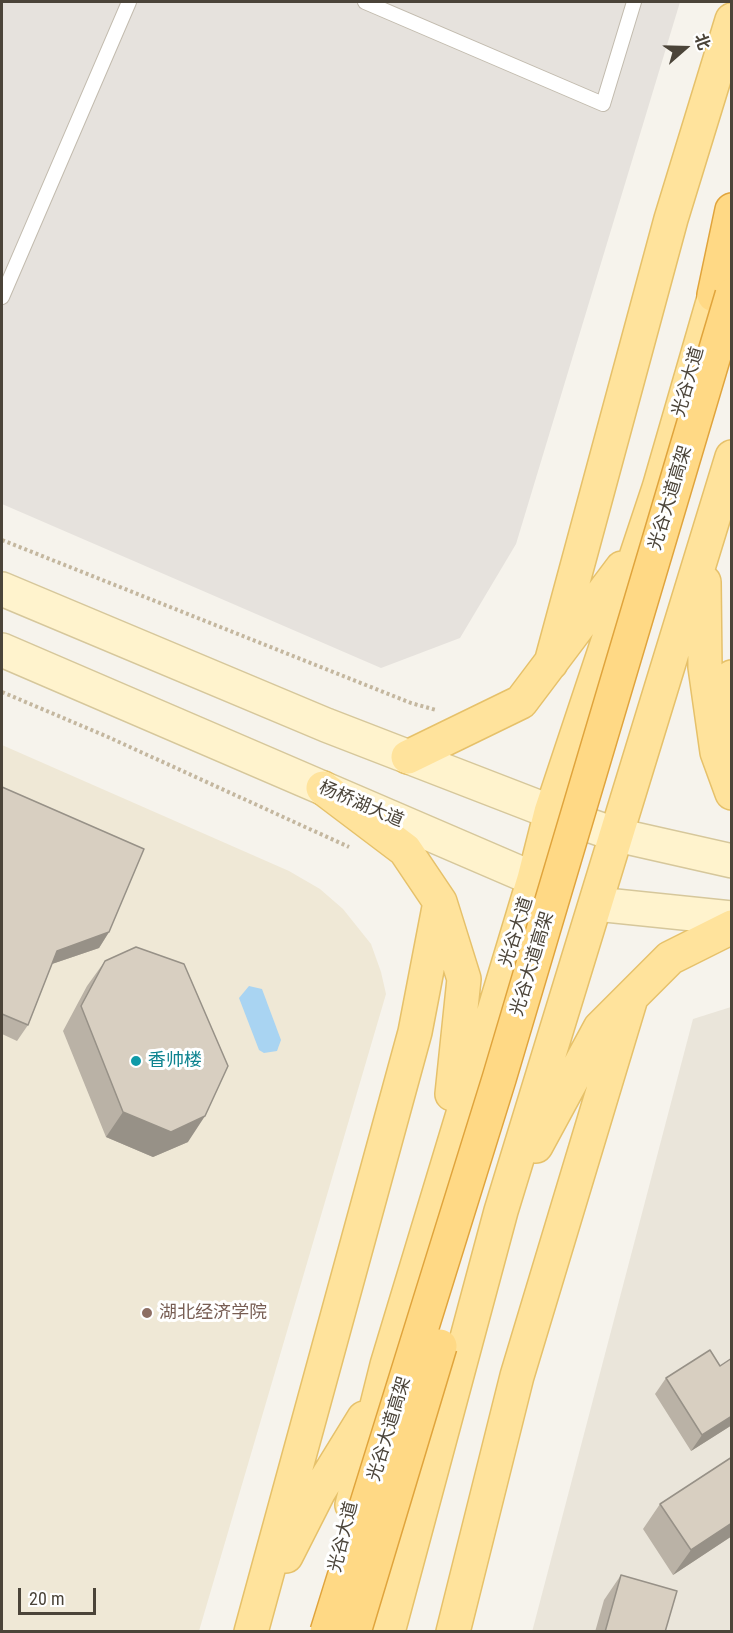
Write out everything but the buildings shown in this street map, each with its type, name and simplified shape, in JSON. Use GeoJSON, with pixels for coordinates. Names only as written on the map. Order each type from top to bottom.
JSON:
{"type":"FeatureCollection","features":[{"type":"Feature","properties":{"kind":"highway","name":"光谷大道高架"},"geometry":{"type":"LineString","coordinates":[[327,1632],[499,1079],[723,295],[732,210]]}},
{"type":"Feature","properties":{"kind":"highway","name":"光谷大道高架"},"geometry":{"type":"LineString","coordinates":[[354,1632],[732,372]]}},
{"type":"Feature","properties":{"kind":"main road"},"geometry":{"type":"LineString","coordinates":[[551,663],[671,219],[732,20]]}},
{"type":"Feature","properties":{"kind":"main road","name":"光谷大道"},"geometry":{"type":"LineString","coordinates":[[321,1632],[380,1391],[443,1176],[534,879],[551,812],[723,295],[732,237]]}},
{"type":"Feature","properties":{"kind":"main road"},"geometry":{"type":"LineString","coordinates":[[388,1632],[501,1210],[732,457]]}},
{"type":"Feature","properties":{"kind":"main road"},"geometry":{"type":"LineString","coordinates":[[408,757],[521,702],[620,573],[659,488]]}},
{"type":"Feature","properties":{"kind":"main road"},"geometry":{"type":"LineString","coordinates":[[704,548],[705,667],[717,752],[732,793]]}},
{"type":"Feature","properties":{"kind":"main road"},"geometry":{"type":"LineString","coordinates":[[2,589],[408,757],[551,812],[617,836],[732,861]]}},
{"type":"Feature","properties":{"kind":"main road","name":"杨桥湖大道"},"geometry":{"type":"LineString","coordinates":[[2,650],[596,904],[732,918]]}},
{"type":"Feature","properties":{"kind":"main road"},"geometry":{"type":"LineString","coordinates":[[717,752],[732,677]]}},
{"type":"Feature","properties":{"kind":"main road"},"geometry":{"type":"LineString","coordinates":[[323,788],[405,850],[440,902],[464,979],[443,1176]]}},
{"type":"Feature","properties":{"kind":"main road"},"geometry":{"type":"LineString","coordinates":[[253,1623],[415,1032],[440,902]]}},
{"type":"Feature","properties":{"kind":"main road"},"geometry":{"type":"LineString","coordinates":[[501,1210],[600,1028],[670,958],[732,927]]}},
{"type":"Feature","properties":{"kind":"main road"},"geometry":{"type":"LineString","coordinates":[[453,1632],[517,1376],[631,998]]}},
{"type":"Feature","properties":{"kind":"main road"},"geometry":{"type":"LineString","coordinates":[[253,1623],[319,1491],[380,1391]]}},
{"type":"Feature","properties":{"kind":"main road"},"geometry":{"type":"LineString","coordinates":[[394,1632],[397,1598]]}},
{"type":"Feature","properties":{"kind":"lane"},"geometry":{"type":"LineString","coordinates":[[2,297],[129,2]]}},
{"type":"Feature","properties":{"kind":"lane"},"geometry":{"type":"LineString","coordinates":[[365,2],[603,104],[634,2]]}},
{"type":"Feature","properties":{"kind":"path"},"geometry":{"type":"LineString","coordinates":[[2,540],[411,703],[480,723]]}},
{"type":"Feature","properties":{"kind":"path"},"geometry":{"type":"LineString","coordinates":[[2,692],[108,737],[352,849]]}},
{"type":"Feature","properties":{"kind":"shaded area"},"geometry":{"type":"Polygon","coordinates":[[[2,2],[680,2],[516,544],[460,638],[381,668],[2,504],[2,2]]]}},
{"type":"Feature","properties":{"kind":"shaded area","name":"湖北经济学院"},"geometry":{"type":"Polygon","coordinates":[[[2,745],[289,871],[320,889],[343,909],[371,944],[386,994],[199,1631],[2,1631],[2,745]]]}},
{"type":"Feature","properties":{"kind":"shaded area"},"geometry":{"type":"Polygon","coordinates":[[[731,1007],[731,1631],[532,1632],[693,1019],[731,1007]]]}},
{"type":"Feature","properties":{"kind":"water"},"geometry":{"type":"Polygon","coordinates":[[[249,986],[262,989],[281,1040],[277,1051],[264,1053],[259,1050],[239,998],[249,986]]]}},
{"type":"Feature","properties":{"kind":"place","name":"香帅楼"},"geometry":{"type":"Point","coordinates":[136,1061]}},
{"type":"Feature","properties":{"kind":"place","name":"湖北经济学院"},"geometry":{"type":"Point","coordinates":[147,1313]}}]}
